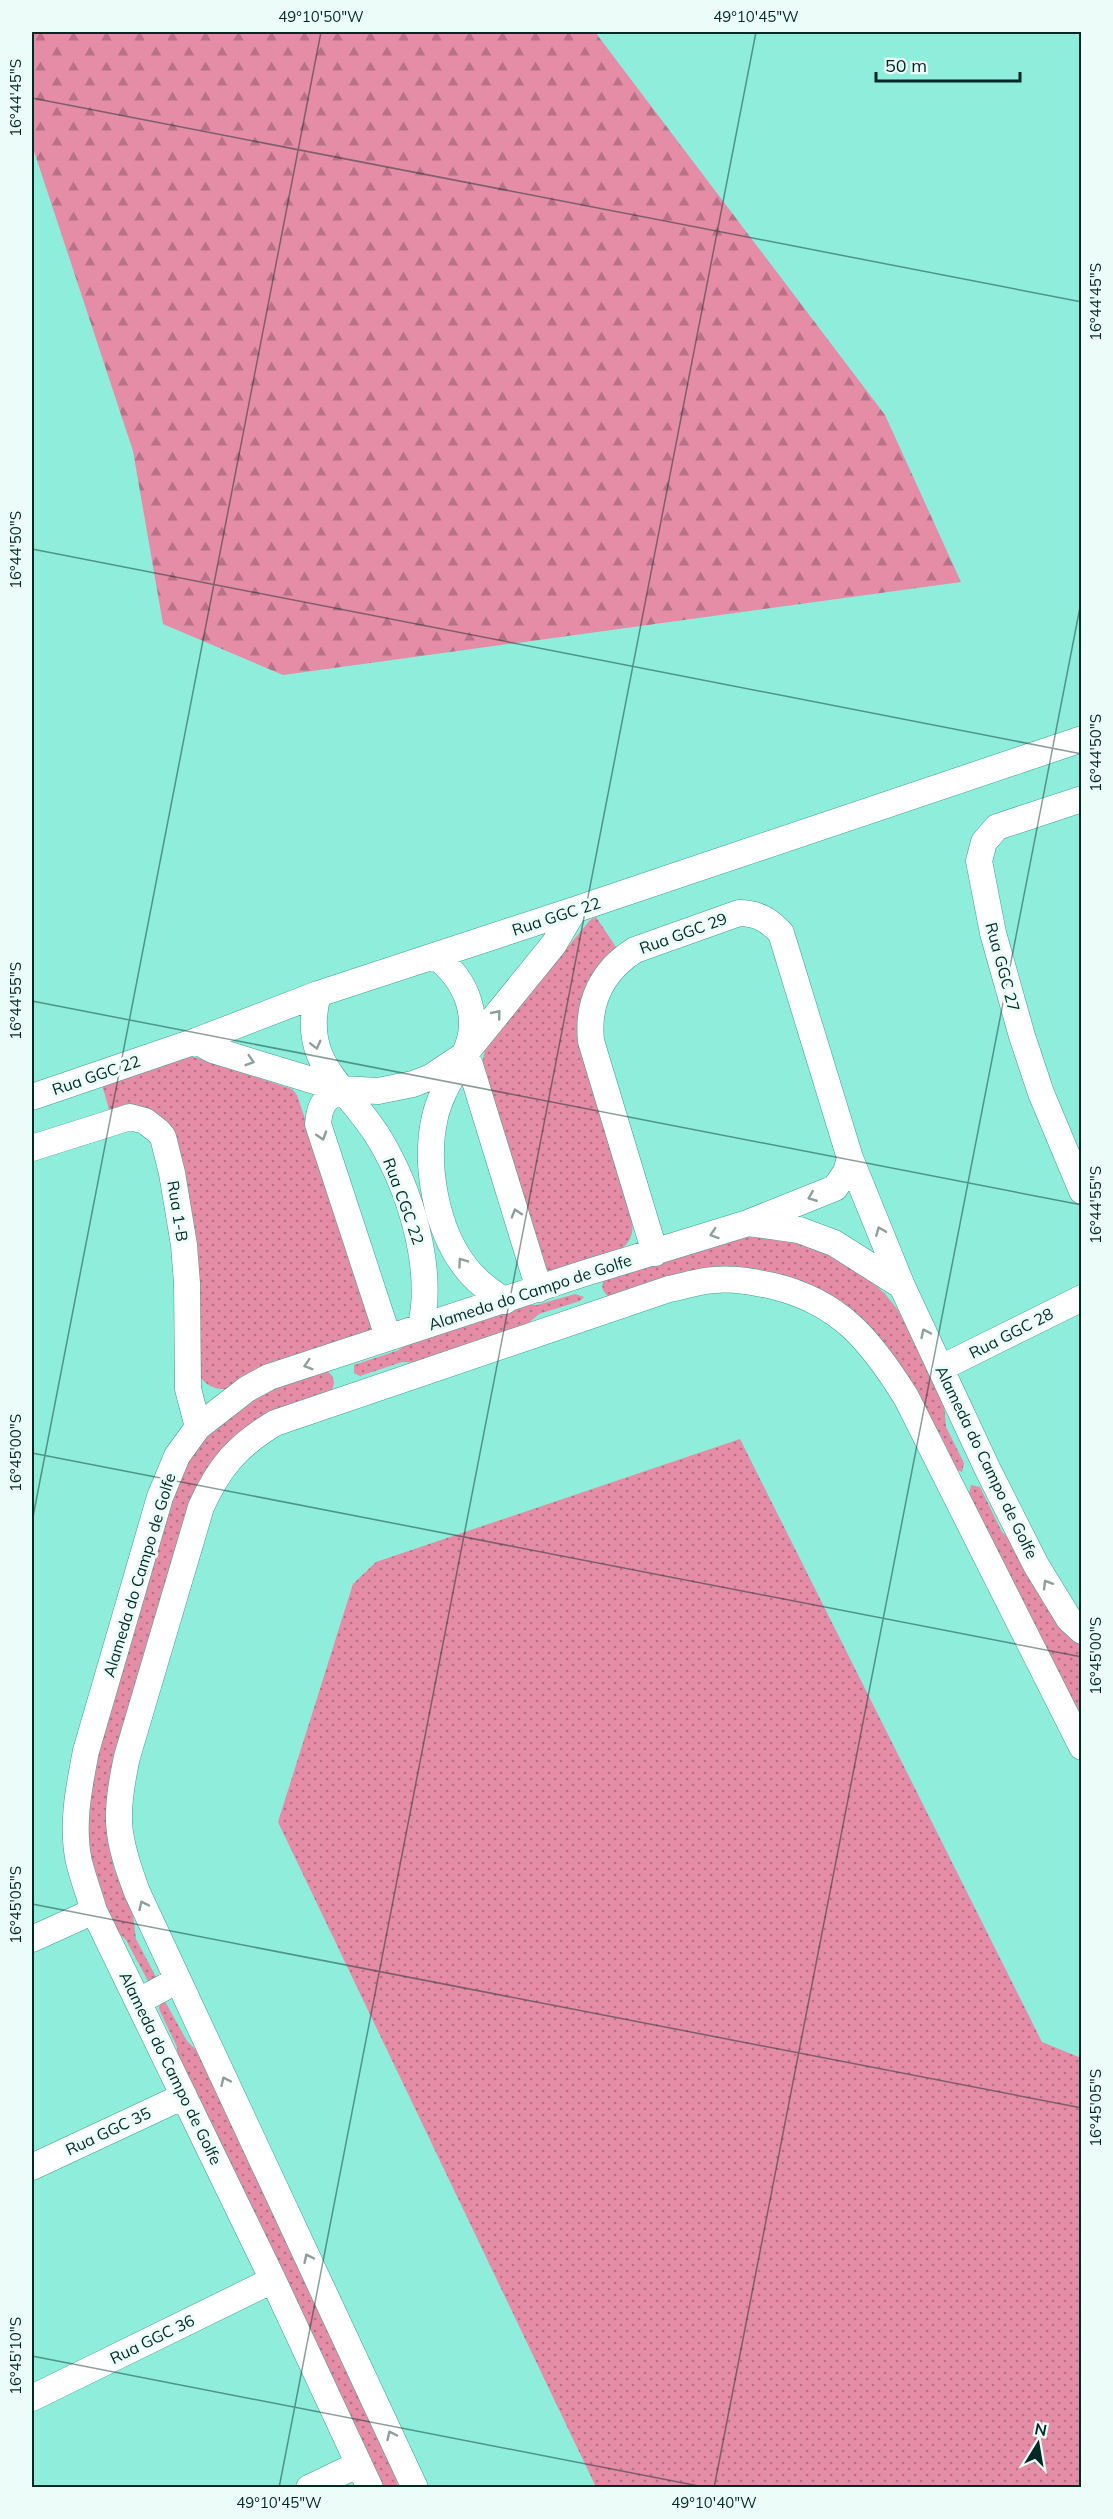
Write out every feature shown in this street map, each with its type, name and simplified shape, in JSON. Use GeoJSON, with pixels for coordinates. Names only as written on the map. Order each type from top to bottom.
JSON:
{"type":"FeatureCollection","features":[{"type":"Feature","properties":{"kind":"street","name":"Rua GGC 22"},"geometry":{"type":"LineString","coordinates":[[32,1097],[196,1041],[318,994],[1082,739]]}},
{"type":"Feature","properties":{"kind":"street","name":"Rua GGC 27"},"geometry":{"type":"LineString","coordinates":[[1082,799],[998,827],[984,842],[979,861],[993,933],[1022,1036],[1045,1104],[1082,1191]]}},
{"type":"Feature","properties":{"kind":"street","name":"Rua CGC 22"},"geometry":{"type":"LineString","coordinates":[[505,1301],[478,1281],[458,1256],[444,1226],[431,1177],[431,1146],[435,1116],[452,1074],[464,1055],[554,944],[574,910]]}},
{"type":"Feature","properties":{"kind":"street","name":"Rua GGC 29"},"geometry":{"type":"LineString","coordinates":[[655,1252],[591,1041],[589,1028],[593,1000],[605,976],[619,961],[635,950],[739,913],[756,915],[773,924],[781,933],[850,1158],[902,1286]]}},
{"type":"Feature","properties":{"kind":"street"},"geometry":{"type":"LineString","coordinates":[[435,956],[453,971],[466,992],[470,1004],[472,1030],[464,1055],[470,1065],[539,1289]]}},
{"type":"Feature","properties":{"kind":"street"},"geometry":{"type":"LineString","coordinates":[[318,994],[313,1019],[316,1045],[326,1069],[341,1089],[326,1098],[319,1109],[318,1124],[388,1337]]}},
{"type":"Feature","properties":{"kind":"street","name":"Rua CGC 22"},"geometry":{"type":"LineString","coordinates":[[196,1041],[213,1050],[341,1089],[378,1091],[413,1084],[431,1077],[464,1055]]}},
{"type":"Feature","properties":{"kind":"street","name":"Rua CGC 22"},"geometry":{"type":"LineString","coordinates":[[341,1089],[367,1120],[398,1175],[424,1260],[426,1296],[422,1326]]}},
{"type":"Feature","properties":{"kind":"street","name":"Rua 1-B"},"geometry":{"type":"LineString","coordinates":[[32,1148],[122,1118],[145,1121],[163,1137],[172,1173],[184,1245],[188,1321],[188,1389],[198,1427]]}},
{"type":"Feature","properties":{"kind":"street"},"geometry":{"type":"LineString","coordinates":[[748,1223],[835,1188],[846,1172],[850,1158]]}},
{"type":"Feature","properties":{"kind":"street","name":"Alameda do Campo de Golfe"},"geometry":{"type":"LineString","coordinates":[[370,2487],[273,2280],[94,1911],[79,1861],[76,1827],[78,1791],[86,1751],[160,1497],[177,1456],[198,1427],[240,1394],[269,1377],[388,1337],[748,1223],[799,1230],[834,1242],[902,1286],[988,1470],[1036,1565],[1068,1619],[1082,1631]]}},
{"type":"Feature","properties":{"kind":"street"},"geometry":{"type":"LineString","coordinates":[[582,1274],[594,1292],[595,1312]]}},
{"type":"Feature","properties":{"kind":"street"},"geometry":{"type":"LineString","coordinates":[[415,2487],[137,1892],[124,1856],[118,1827],[119,1794],[128,1757],[198,1519],[214,1478],[235,1452],[253,1436],[275,1423],[595,1312],[669,1289],[714,1280],[749,1281],[789,1290],[821,1304],[846,1319],[863,1335],[887,1367],[906,1397],[1082,1747]]}},
{"type":"Feature","properties":{"kind":"street","name":"Rua GGC 28"},"geometry":{"type":"LineString","coordinates":[[941,1368],[1082,1298]]}},
{"type":"Feature","properties":{"kind":"street"},"geometry":{"type":"LineString","coordinates":[[341,1354],[342,1375],[354,1395]]}},
{"type":"Feature","properties":{"kind":"street"},"geometry":{"type":"LineString","coordinates":[[951,1487],[988,1470]]}},
{"type":"Feature","properties":{"kind":"street"},"geometry":{"type":"LineString","coordinates":[[32,1939],[94,1911]]}},
{"type":"Feature","properties":{"kind":"street"},"geometry":{"type":"LineString","coordinates":[[139,2001],[178,1980]]}},
{"type":"Feature","properties":{"kind":"street","name":"Rua GGC 35"},"geometry":{"type":"LineString","coordinates":[[32,2168],[184,2096]]}},
{"type":"Feature","properties":{"kind":"street","name":"Rua GGC 36"},"geometry":{"type":"LineString","coordinates":[[32,2398],[273,2280]]}},
{"type":"Feature","properties":{"kind":"street"},"geometry":{"type":"LineString","coordinates":[[309,2487],[358,2464]]}},
{"type":"Feature","properties":{"kind":"green space"},"geometry":{"type":"Polygon","coordinates":[[[32,32],[595,32],[885,415],[961,582],[283,675],[163,624],[133,451],[32,145],[32,32]]]}},
{"type":"Feature","properties":{"kind":"green space"},"geometry":{"type":"Polygon","coordinates":[[[596,917],[616,947],[605,957],[590,980],[632,1221],[632,1234],[626,1245],[619,1251],[551,1273],[546,1269],[482,1066],[485,1048],[590,920],[596,917]]]}},
{"type":"Feature","properties":{"kind":"green space"},"geometry":{"type":"Polygon","coordinates":[[[185,1054],[292,1089],[297,1095],[375,1326],[372,1333],[229,1389],[211,1386],[204,1382],[198,1374],[175,1138],[110,1112],[101,1082],[185,1054]]]}},
{"type":"Feature","properties":{"kind":"green space"},"geometry":{"type":"Polygon","coordinates":[[[733,1235],[777,1237],[818,1248],[870,1280],[885,1294],[898,1310],[944,1404],[946,1427],[964,1463],[962,1472],[957,1470],[939,1432],[804,1286],[608,1296],[603,1291],[604,1280],[733,1235]]]}},
{"type":"Feature","properties":{"kind":"green space"},"geometry":{"type":"Polygon","coordinates":[[[575,1294],[584,1297],[580,1301],[539,1314],[526,1325],[421,1363],[402,1362],[360,1376],[354,1373],[354,1365],[399,1350],[411,1340],[518,1305],[537,1305],[575,1294]]]}},
{"type":"Feature","properties":{"kind":"green space"},"geometry":{"type":"Polygon","coordinates":[[[325,1370],[334,1380],[330,1392],[229,1446],[108,1835],[114,1869],[133,1915],[136,1939],[156,1977],[154,1984],[148,1981],[126,1940],[111,1926],[93,1883],[83,1800],[175,1484],[210,1433],[262,1393],[325,1370]]]}},
{"type":"Feature","properties":{"kind":"green space"},"geometry":{"type":"Polygon","coordinates":[[[740,1439],[1042,2042],[1081,2058],[1081,2487],[596,2487],[278,1822],[353,1584],[376,1562],[740,1439]]]}},
{"type":"Feature","properties":{"kind":"green space"},"geometry":{"type":"Polygon","coordinates":[[[971,1485],[980,1487],[1002,1532],[1012,1541],[1064,1626],[1081,1644],[1081,1726],[969,1494],[971,1485]]]}},
{"type":"Feature","properties":{"kind":"green space"},"geometry":{"type":"Polygon","coordinates":[[[161,2001],[166,2003],[187,2041],[203,2057],[393,2465],[398,2487],[380,2487],[179,2065],[177,2047],[159,2009],[161,2001]]]}}]}
